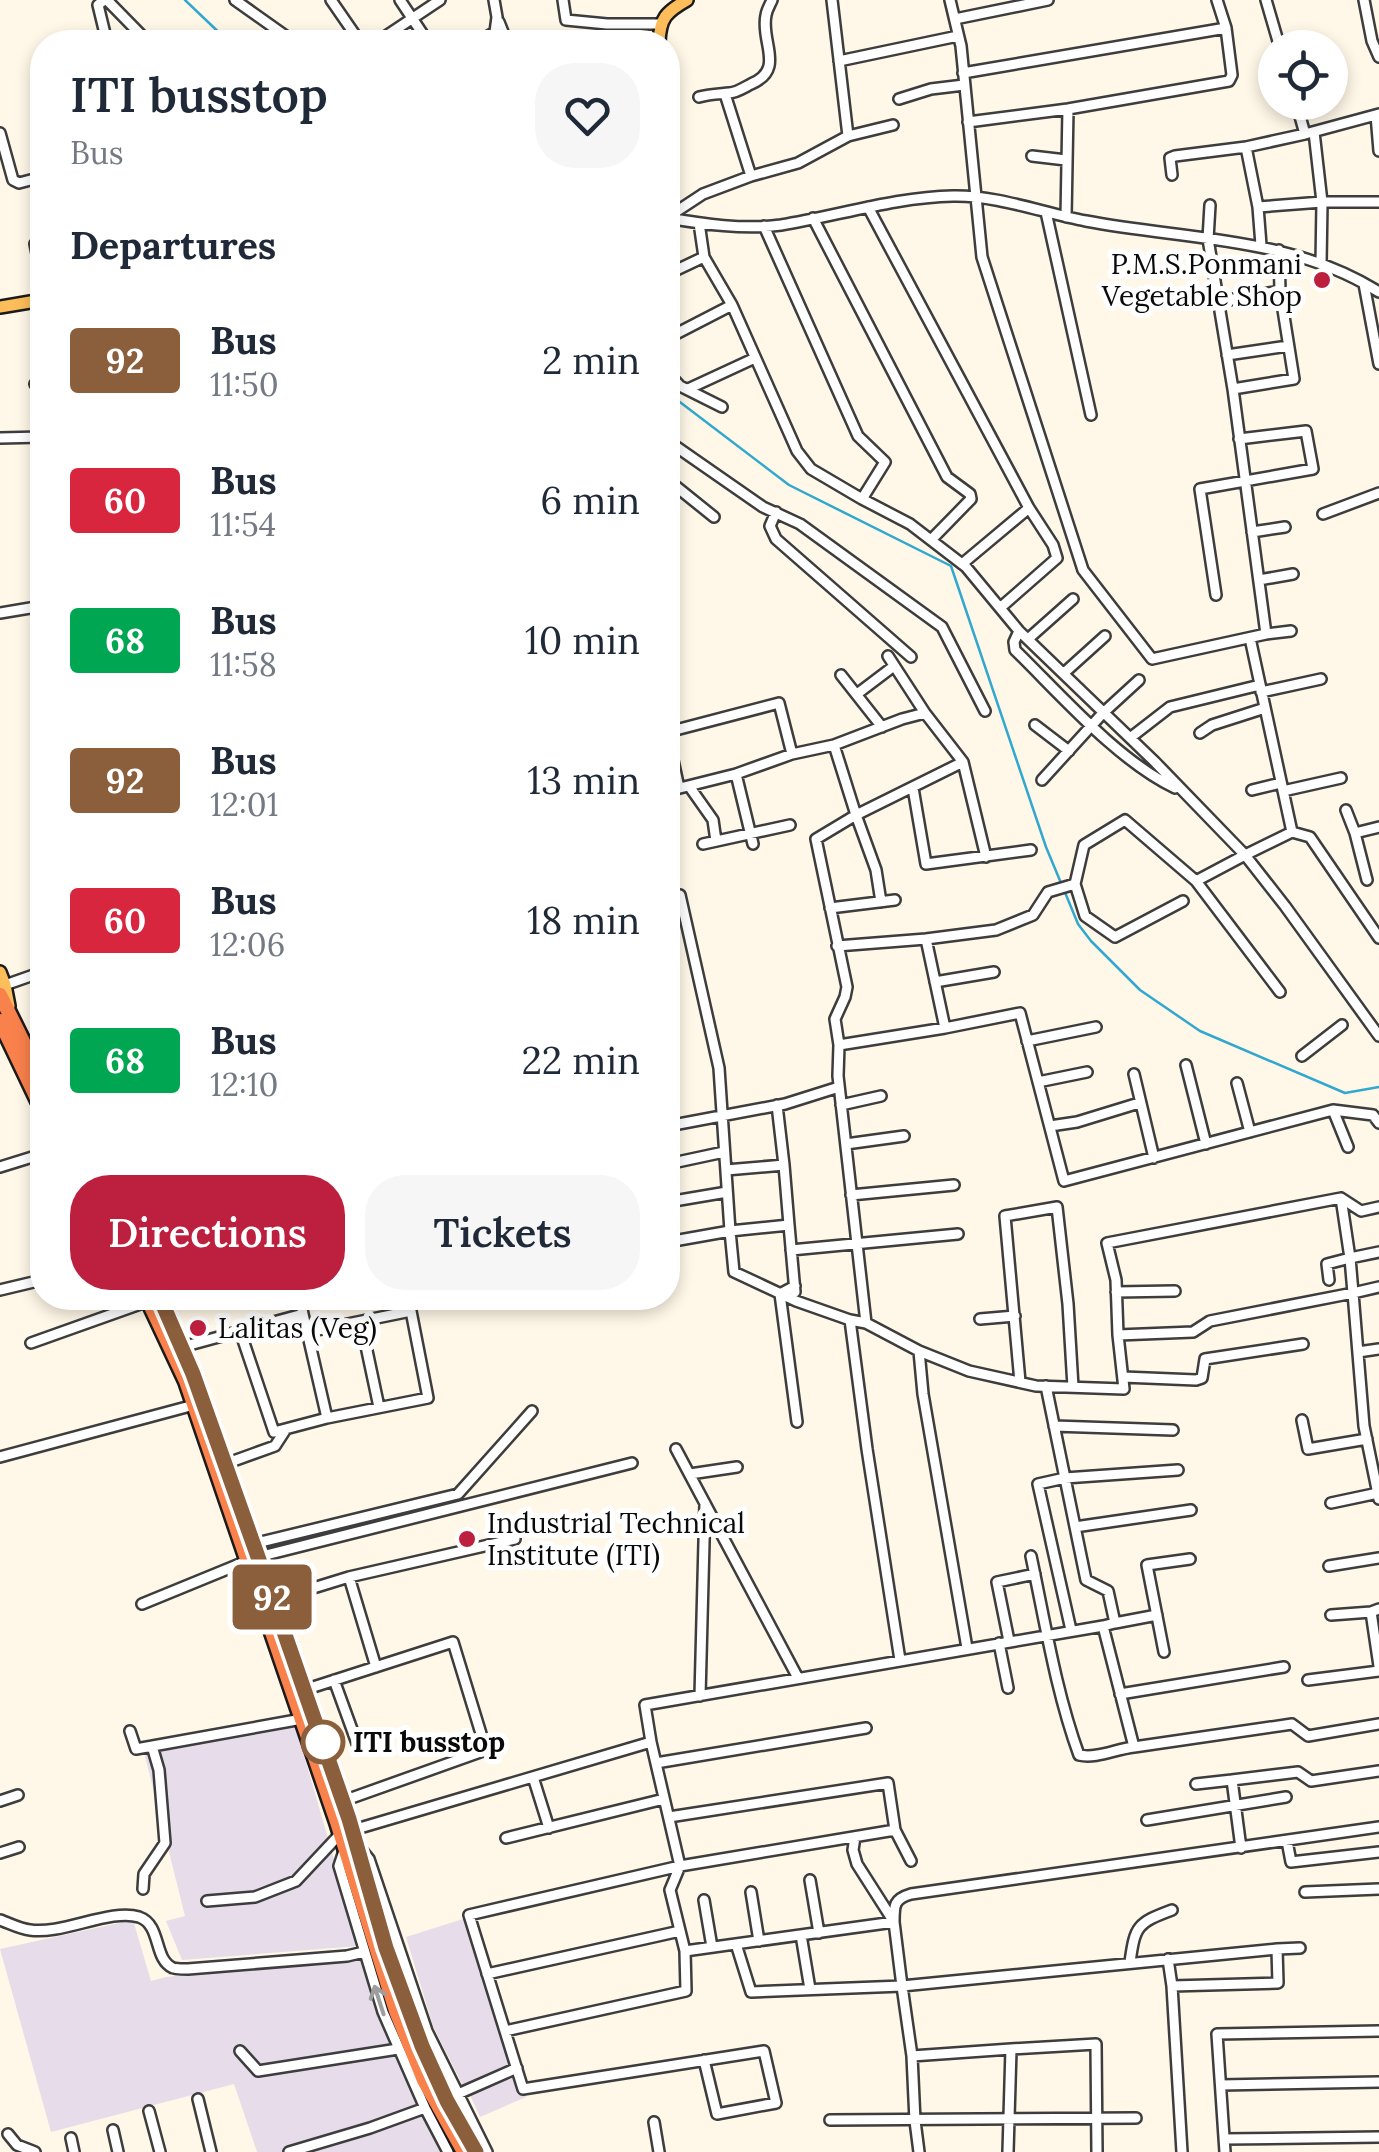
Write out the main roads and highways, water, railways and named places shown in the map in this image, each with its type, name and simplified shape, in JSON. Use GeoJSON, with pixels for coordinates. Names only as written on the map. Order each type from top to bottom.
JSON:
{"type":"FeatureCollection","features":[{"type":"Feature","properties":{"kind":"highway"},"geometry":{"type":"LineString","coordinates":[[3,990],[6,1019],[30,1079]]}},
{"type":"Feature","properties":{"kind":"highway"},"geometry":{"type":"LineString","coordinates":[[6,1019],[30,1048]]}},
{"type":"Feature","properties":{"kind":"highway"},"geometry":{"type":"LineString","coordinates":[[156,1310],[253,1554],[343,1802],[349,1839],[396,2011],[464,2152]]}},
{"type":"Feature","properties":{"kind":"highway"},"geometry":{"type":"LineString","coordinates":[[159,1310],[182,1347],[225,1464],[302,1719],[349,1839]]}},
{"type":"Feature","properties":{"kind":"highway"},"geometry":{"type":"LineString","coordinates":[[429,2077],[476,2152]]}},
{"type":"Feature","properties":{"kind":"main road"},"geometry":{"type":"LineString","coordinates":[[660,30],[666,15],[688,0]]}},
{"type":"Feature","properties":{"kind":"main road"},"geometry":{"type":"LineString","coordinates":[[0,306],[30,302]]}},
{"type":"Feature","properties":{"kind":"main road"},"geometry":{"type":"LineString","coordinates":[[0,972],[3,990]]}},
{"type":"Feature","properties":{"kind":"waterway"},"geometry":{"type":"LineString","coordinates":[[185,0],[216,30]]}},
{"type":"Feature","properties":{"kind":"waterway"},"geometry":{"type":"LineString","coordinates":[[680,402],[789,485],[951,566],[1061,883]]}},
{"type":"Feature","properties":{"kind":"waterway"},"geometry":{"type":"LineString","coordinates":[[1064,890],[1078,924],[1091,941],[1140,990],[1200,1031],[1345,1093],[1379,1087]]}},
{"type":"Feature","properties":{"kind":"place","name":"P.M.S.Ponmani Vegetable Shop"},"geometry":{"type":"Point","coordinates":[1322,280]}},
{"type":"Feature","properties":{"kind":"place","name":"Lalitas (Veg)"},"geometry":{"type":"Point","coordinates":[198,1328]}},
{"type":"Feature","properties":{"kind":"place","name":"Industrial Technical Institute (ITI)"},"geometry":{"type":"Point","coordinates":[467,1539]}},
{"type":"Feature","properties":{"kind":"place","name":"ITI busstop"},"geometry":{"type":"Point","coordinates":[323,1742]}}]}
